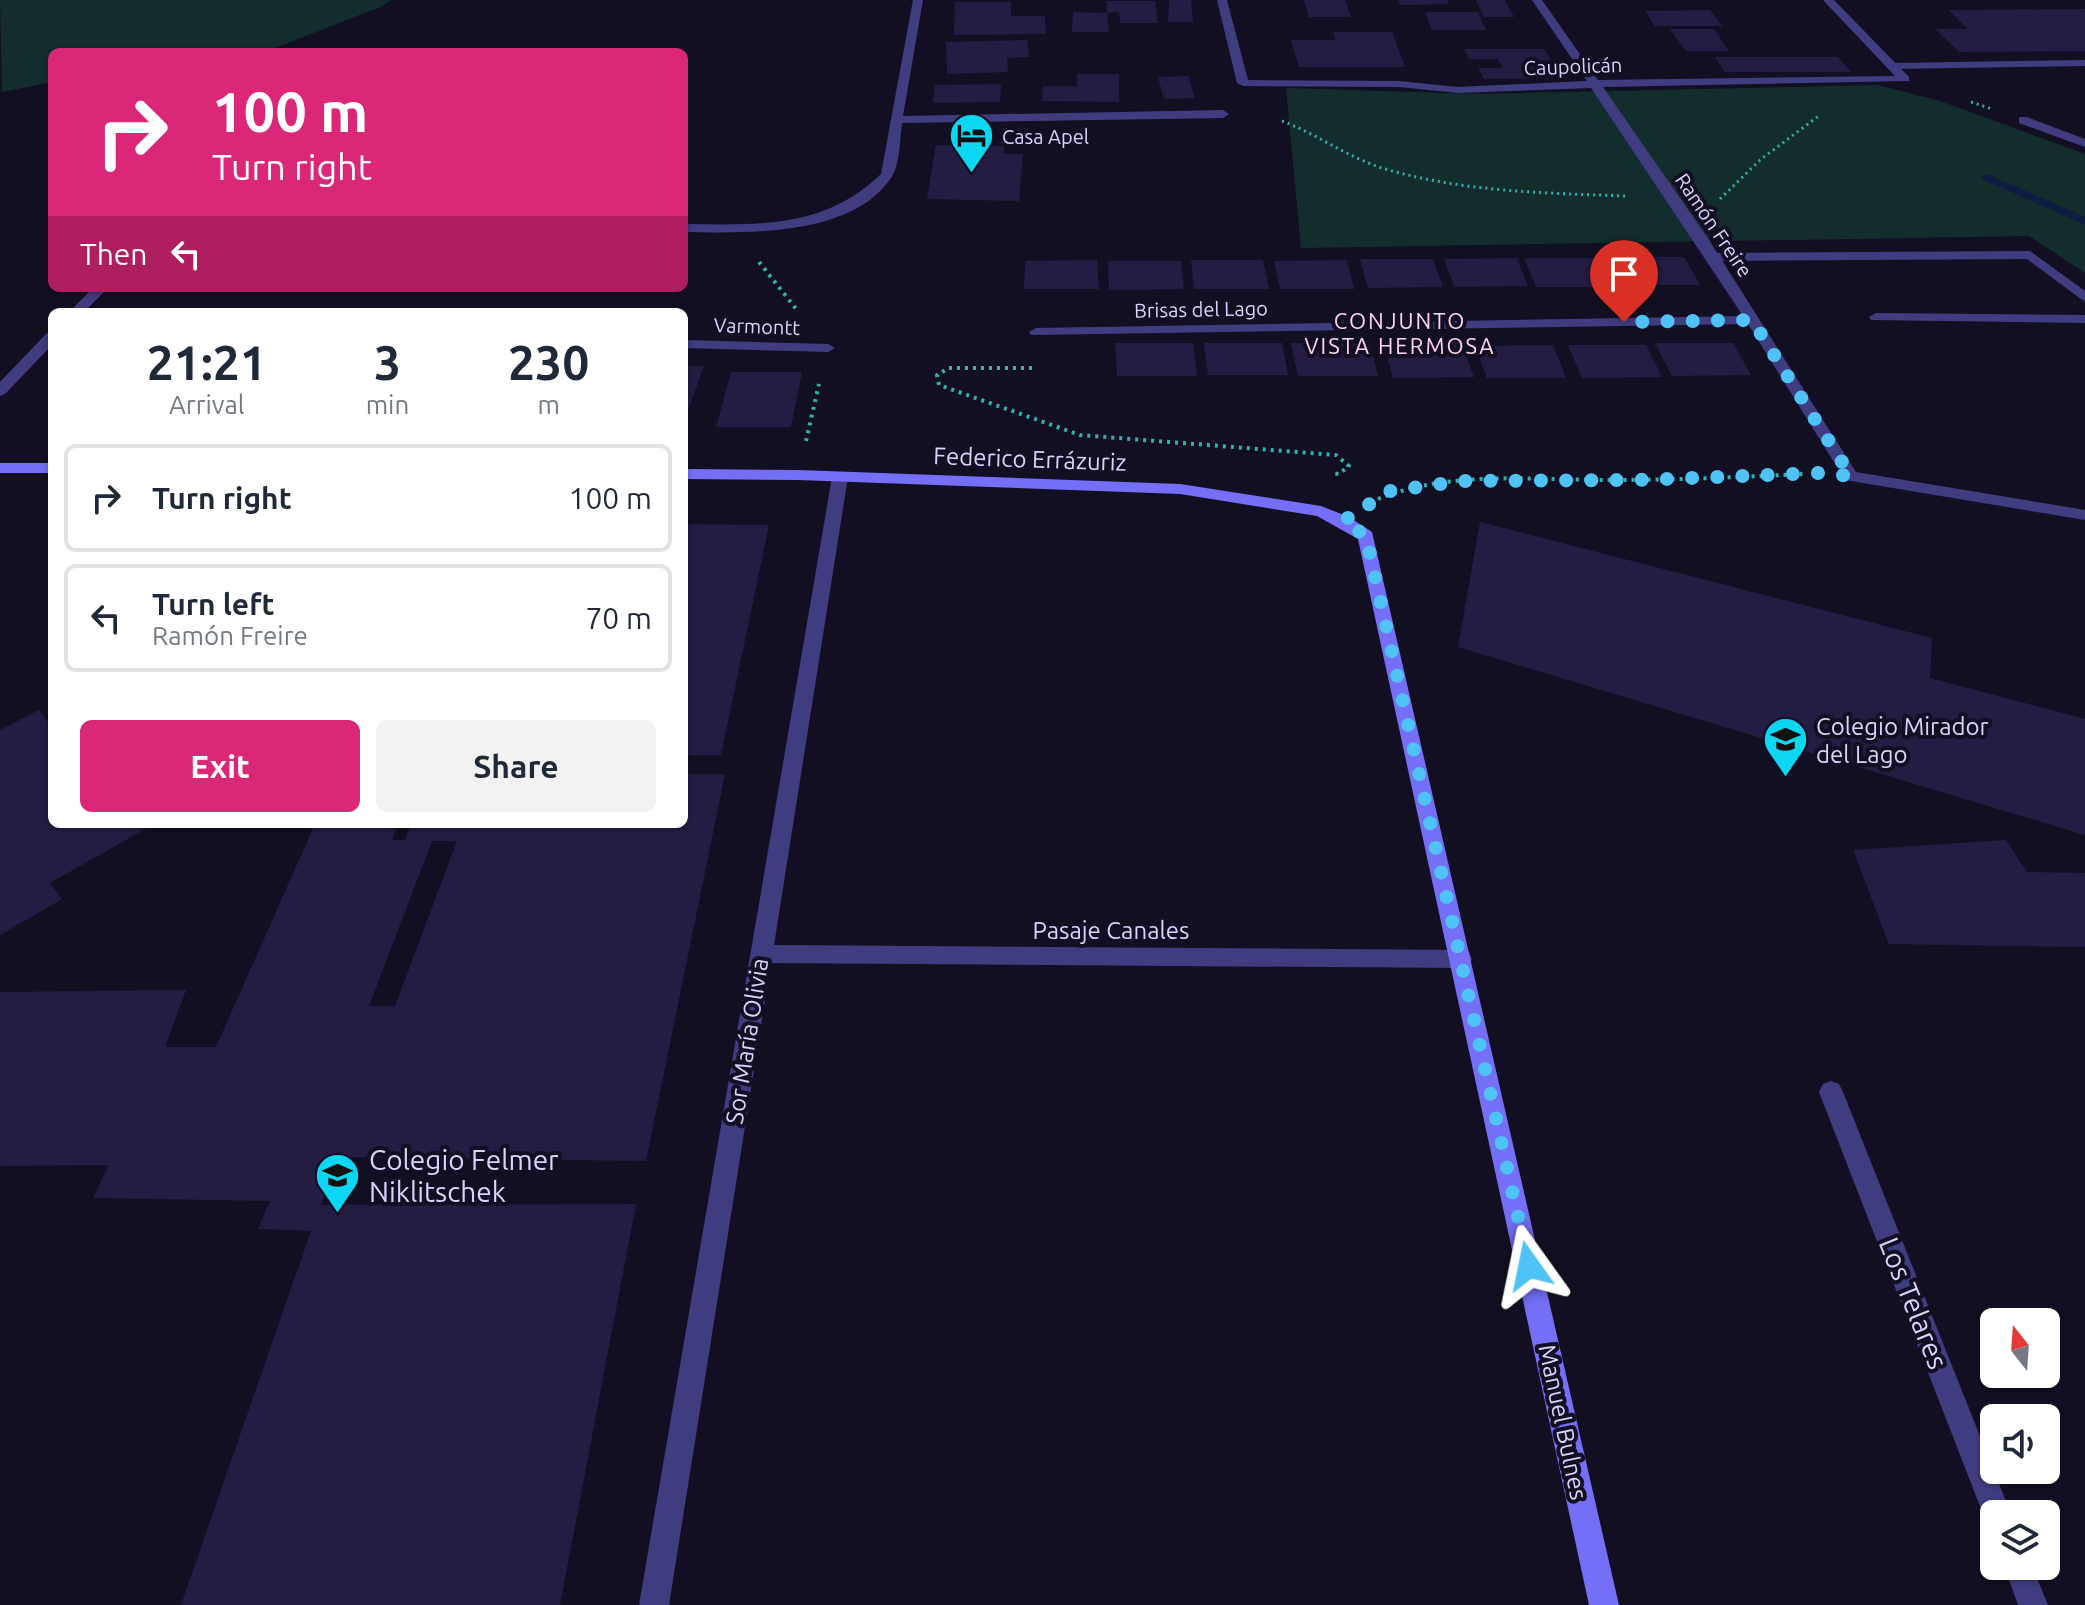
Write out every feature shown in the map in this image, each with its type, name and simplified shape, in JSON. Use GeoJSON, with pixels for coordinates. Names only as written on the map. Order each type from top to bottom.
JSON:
{"type":"FeatureCollection","features":[{"type":"Feature","properties":{"kind":"street"},"geometry":{"type":"LineString","coordinates":[[688,228],[762,229],[831,214],[878,186],[887,175],[918,0]]}},
{"type":"Feature","properties":{"kind":"street","name":"Caupolicán"},"geometry":{"type":"LineString","coordinates":[[1222,0],[1243,83],[1399,84],[1458,90],[1593,84],[1905,79],[1891,66]]}},
{"type":"Feature","properties":{"kind":"street","name":"Ramón Freire"},"geometry":{"type":"LineString","coordinates":[[1537,0],[1702,240],[1851,476]]}},
{"type":"Feature","properties":{"kind":"street"},"geometry":{"type":"LineString","coordinates":[[1828,0],[1891,66],[2085,63]]}},
{"type":"Feature","properties":{"kind":"street"},"geometry":{"type":"LineString","coordinates":[[897,120],[1223,114]]}},
{"type":"Feature","properties":{"kind":"street"},"geometry":{"type":"LineString","coordinates":[[2023,120],[2085,143]]}},
{"type":"Feature","properties":{"kind":"street"},"geometry":{"type":"LineString","coordinates":[[1713,257],[2030,255],[2085,298]]}},
{"type":"Feature","properties":{"kind":"street"},"geometry":{"type":"LineString","coordinates":[[80,308],[97,292]]}},
{"type":"Feature","properties":{"kind":"street"},"geometry":{"type":"LineString","coordinates":[[1876,317],[2085,319]]}},
{"type":"Feature","properties":{"kind":"street","name":"Brisas del Lago"},"geometry":{"type":"LineString","coordinates":[[1036,332],[1752,320]]}},
{"type":"Feature","properties":{"kind":"street"},"geometry":{"type":"LineString","coordinates":[[0,391],[48,340]]}},
{"type":"Feature","properties":{"kind":"street","name":"Varmontt"},"geometry":{"type":"LineString","coordinates":[[688,344],[828,348]]}},
{"type":"Feature","properties":{"kind":"street"},"geometry":{"type":"LineString","coordinates":[[0,468],[48,468]]}},
{"type":"Feature","properties":{"kind":"street","name":"Federico Errázuriz"},"geometry":{"type":"LineString","coordinates":[[688,474],[1180,489],[1298,506],[1343,521],[1366,536]]}},
{"type":"Feature","properties":{"kind":"street"},"geometry":{"type":"LineString","coordinates":[[1851,476],[2085,515]]}},
{"type":"Feature","properties":{"kind":"street","name":"Sor María Olivia"},"geometry":{"type":"LineString","coordinates":[[654,1605],[840,477]]}},
{"type":"Feature","properties":{"kind":"street","name":"Manuel Bulnes"},"geometry":{"type":"LineString","coordinates":[[1366,536],[1604,1605]]}},
{"type":"Feature","properties":{"kind":"street","name":"Pasaje Canales"},"geometry":{"type":"LineString","coordinates":[[761,954],[1461,959]]}},
{"type":"Feature","properties":{"kind":"street","name":"Los Telares"},"geometry":{"type":"LineString","coordinates":[[1831,1092],[1991,1500]]}},
{"type":"Feature","properties":{"kind":"street"},"geometry":{"type":"LineString","coordinates":[[2023,1580],[2033,1605]]}},
{"type":"Feature","properties":{"kind":"path"},"geometry":{"type":"LineString","coordinates":[[1702,240],[1720,200],[1760,160],[1842,98],[1874,79]]}},
{"type":"Feature","properties":{"kind":"path"},"geometry":{"type":"LineString","coordinates":[[1223,114],[1283,121],[1316,135],[1359,160],[1402,174],[1538,191],[1671,196]]}},
{"type":"Feature","properties":{"kind":"path"},"geometry":{"type":"LineString","coordinates":[[1081,331],[1076,353],[1056,363],[1032,368],[949,368],[937,375],[939,385],[1080,435],[1336,455],[1349,466],[1339,474],[1324,473]]}},
{"type":"Feature","properties":{"kind":"path"},"geometry":{"type":"LineString","coordinates":[[1343,521],[1390,491],[1462,481],[1638,480],[1819,473],[1851,476]]}},
{"type":"Feature","properties":{"kind":"green space"},"geometry":{"type":"Polygon","coordinates":[[[0,0],[391,0],[275,48],[48,48],[48,83],[2,92],[0,0]]]}},
{"type":"Feature","properties":{"kind":"green space"},"geometry":{"type":"Polygon","coordinates":[[[1877,85],[1940,101],[2085,154],[2085,273],[2029,236],[1301,248],[1286,88],[1477,94],[1877,85]]]}},
{"type":"Feature","properties":{"kind":"building"},"geometry":{"type":"Polygon","coordinates":[[[1169,0],[1191,0],[1193,22],[1168,22],[1169,0]]]}},
{"type":"Feature","properties":{"kind":"building"},"geometry":{"type":"Polygon","coordinates":[[[1304,0],[1345,0],[1351,17],[1309,17],[1304,0]]]}},
{"type":"Feature","properties":{"kind":"building"},"geometry":{"type":"Polygon","coordinates":[[[1398,0],[1447,0],[1449,4],[1401,5],[1398,0]]]}},
{"type":"Feature","properties":{"kind":"building"},"geometry":{"type":"Polygon","coordinates":[[[1476,0],[1505,0],[1514,17],[1484,17],[1476,0]]]}},
{"type":"Feature","properties":{"kind":"building"},"geometry":{"type":"Polygon","coordinates":[[[1106,1],[1155,1],[1158,23],[1120,23],[1119,12],[1107,13],[1106,1]]]}},
{"type":"Feature","properties":{"kind":"building"},"geometry":{"type":"Polygon","coordinates":[[[955,2],[1011,2],[1011,16],[1045,16],[1046,34],[954,35],[955,2]]]}},
{"type":"Feature","properties":{"kind":"building"},"geometry":{"type":"Polygon","coordinates":[[[2085,9],[2085,51],[1959,52],[1935,29],[1968,29],[1948,10],[2085,9]]]}},
{"type":"Feature","properties":{"kind":"building"},"geometry":{"type":"Polygon","coordinates":[[[1710,10],[1722,26],[1655,26],[1645,11],[1710,10]]]}},
{"type":"Feature","properties":{"kind":"building"},"geometry":{"type":"Polygon","coordinates":[[[1073,12],[1107,13],[1109,32],[1072,32],[1073,12]]]}},
{"type":"Feature","properties":{"kind":"building"},"geometry":{"type":"Polygon","coordinates":[[[1425,12],[1478,12],[1486,30],[1432,30],[1425,12]]]}},
{"type":"Feature","properties":{"kind":"building"},"geometry":{"type":"Polygon","coordinates":[[[1670,29],[1714,29],[1729,51],[1686,51],[1670,29]]]}},
{"type":"Feature","properties":{"kind":"building"},"geometry":{"type":"Polygon","coordinates":[[[1333,32],[1392,32],[1405,67],[1299,67],[1291,40],[1336,40],[1333,32]]]}},
{"type":"Feature","properties":{"kind":"building"},"geometry":{"type":"Polygon","coordinates":[[[1027,40],[1029,57],[1007,58],[1008,72],[947,74],[946,42],[1027,40]]]}},
{"type":"Feature","properties":{"kind":"building"},"geometry":{"type":"Polygon","coordinates":[[[1464,49],[1544,49],[1562,78],[1484,79],[1478,68],[1503,68],[1498,59],[1469,59],[1464,49]]]}},
{"type":"Feature","properties":{"kind":"building"},"geometry":{"type":"Polygon","coordinates":[[[1715,57],[1838,57],[1851,72],[1725,72],[1715,57]]]}},
{"type":"Feature","properties":{"kind":"building"},"geometry":{"type":"Polygon","coordinates":[[[1077,74],[1119,74],[1119,102],[1042,101],[1043,86],[1077,86],[1077,74]]]}},
{"type":"Feature","properties":{"kind":"building"},"geometry":{"type":"Polygon","coordinates":[[[1188,76],[1195,98],[1164,99],[1158,77],[1188,76]]]}},
{"type":"Feature","properties":{"kind":"building"},"geometry":{"type":"Polygon","coordinates":[[[1001,84],[1000,102],[933,103],[935,85],[1001,84]]]}},
{"type":"Feature","properties":{"kind":"building"},"geometry":{"type":"Polygon","coordinates":[[[936,145],[1004,146],[1004,154],[1023,154],[1019,201],[927,199],[936,145]]]}},
{"type":"Feature","properties":{"kind":"building"},"geometry":{"type":"Polygon","coordinates":[[[1611,257],[1684,257],[1700,285],[1626,285],[1611,257]]]}},
{"type":"Feature","properties":{"kind":"building"},"geometry":{"type":"Polygon","coordinates":[[[1517,258],[1528,286],[1454,287],[1444,259],[1517,258]]]}},
{"type":"Feature","properties":{"kind":"building"},"geometry":{"type":"Polygon","coordinates":[[[1524,258],[1597,258],[1611,287],[1536,287],[1524,258]]]}},
{"type":"Feature","properties":{"kind":"building"},"geometry":{"type":"Polygon","coordinates":[[[1360,259],[1433,259],[1443,287],[1368,288],[1360,259]]]}},
{"type":"Feature","properties":{"kind":"building"},"geometry":{"type":"Polygon","coordinates":[[[1097,260],[1099,289],[1024,289],[1025,261],[1097,260]]]}},
{"type":"Feature","properties":{"kind":"building"},"geometry":{"type":"Polygon","coordinates":[[[1191,260],[1263,260],[1269,289],[1194,289],[1191,260]]]}},
{"type":"Feature","properties":{"kind":"building"},"geometry":{"type":"Polygon","coordinates":[[[1347,260],[1354,289],[1280,289],[1274,261],[1347,260]]]}},
{"type":"Feature","properties":{"kind":"building"},"geometry":{"type":"Polygon","coordinates":[[[1108,261],[1181,261],[1184,289],[1109,290],[1108,261]]]}},
{"type":"Feature","properties":{"kind":"building"},"geometry":{"type":"Polygon","coordinates":[[[1115,343],[1193,343],[1197,376],[1117,376],[1115,343]]]}},
{"type":"Feature","properties":{"kind":"building"},"geometry":{"type":"Polygon","coordinates":[[[1204,343],[1282,343],[1288,375],[1208,375],[1204,343]]]}},
{"type":"Feature","properties":{"kind":"building"},"geometry":{"type":"Polygon","coordinates":[[[1291,343],[1370,343],[1378,376],[1298,376],[1291,343]]]}},
{"type":"Feature","properties":{"kind":"building"},"geometry":{"type":"Polygon","coordinates":[[[1655,343],[1733,343],[1751,375],[1672,376],[1655,343]]]}},
{"type":"Feature","properties":{"kind":"building"},"geometry":{"type":"Polygon","coordinates":[[[1384,345],[1462,345],[1474,377],[1393,378],[1384,345]]]}},
{"type":"Feature","properties":{"kind":"building"},"geometry":{"type":"Polygon","coordinates":[[[1553,345],[1566,378],[1487,378],[1475,346],[1553,345]]]}},
{"type":"Feature","properties":{"kind":"building"},"geometry":{"type":"Polygon","coordinates":[[[1568,345],[1646,345],[1662,377],[1582,378],[1568,345]]]}},
{"type":"Feature","properties":{"kind":"building"},"geometry":{"type":"Polygon","coordinates":[[[688,366],[704,366],[688,410],[688,366]]]}},
{"type":"Feature","properties":{"kind":"building"},"geometry":{"type":"Polygon","coordinates":[[[731,372],[802,372],[791,427],[716,427],[731,372]]]}},
{"type":"Feature","properties":{"kind":"building"},"geometry":{"type":"Polygon","coordinates":[[[1480,522],[1932,638],[1930,678],[2085,719],[2085,835],[1458,647],[1480,522]]]}},
{"type":"Feature","properties":{"kind":"building"},"geometry":{"type":"Polygon","coordinates":[[[688,524],[769,525],[721,755],[688,755],[688,524]]]}},
{"type":"Feature","properties":{"kind":"building"},"geometry":{"type":"Polygon","coordinates":[[[39,710],[48,722],[48,828],[147,828],[50,883],[62,899],[0,935],[0,730],[39,710]]]}},
{"type":"Feature","properties":{"kind":"building"},"geometry":{"type":"Polygon","coordinates":[[[688,774],[725,774],[646,1161],[339,1157],[321,1205],[636,1204],[560,1605],[181,1605],[311,1231],[258,1229],[270,1201],[93,1198],[109,1165],[0,1166],[0,992],[186,990],[165,1047],[216,1047],[313,828],[396,828],[392,840],[405,840],[410,828],[688,828],[688,774]],[[432,841],[369,1006],[395,1006],[457,841],[432,841]]]}},
{"type":"Feature","properties":{"kind":"building"},"geometry":{"type":"Polygon","coordinates":[[[2006,840],[2027,872],[2085,873],[2085,947],[1889,944],[1853,850],[2006,840]]]}},
{"type":"Feature","properties":{"kind":"waterway"},"geometry":{"type":"LineString","coordinates":[[1986,177],[2085,221]]}},
{"type":"Feature","properties":{"kind":"place","name":"Casa Apel"},"geometry":{"type":"Point","coordinates":[971,175]}},
{"type":"Feature","properties":{"kind":"place","name":"Colegio Mirador del Lago"},"geometry":{"type":"Point","coordinates":[1785,779]}},
{"type":"Feature","properties":{"kind":"place","name":"Colegio Felmer Niklitschek"},"geometry":{"type":"Point","coordinates":[338,1214]}},
{"type":"Feature","properties":{"kind":"district","name":"CONJUNTO VISTA HERMOSA"},"geometry":{"type":"Point","coordinates":[1400,332]}},
{"type":"Feature","properties":{"kind":"route"},"geometry":{"type":"LineString","coordinates":[[1529,1266],[1366,536],[1343,521],[1390,491],[1462,481],[1638,480],[1819,473],[1851,476],[1752,320],[1624,322]]}}]}
